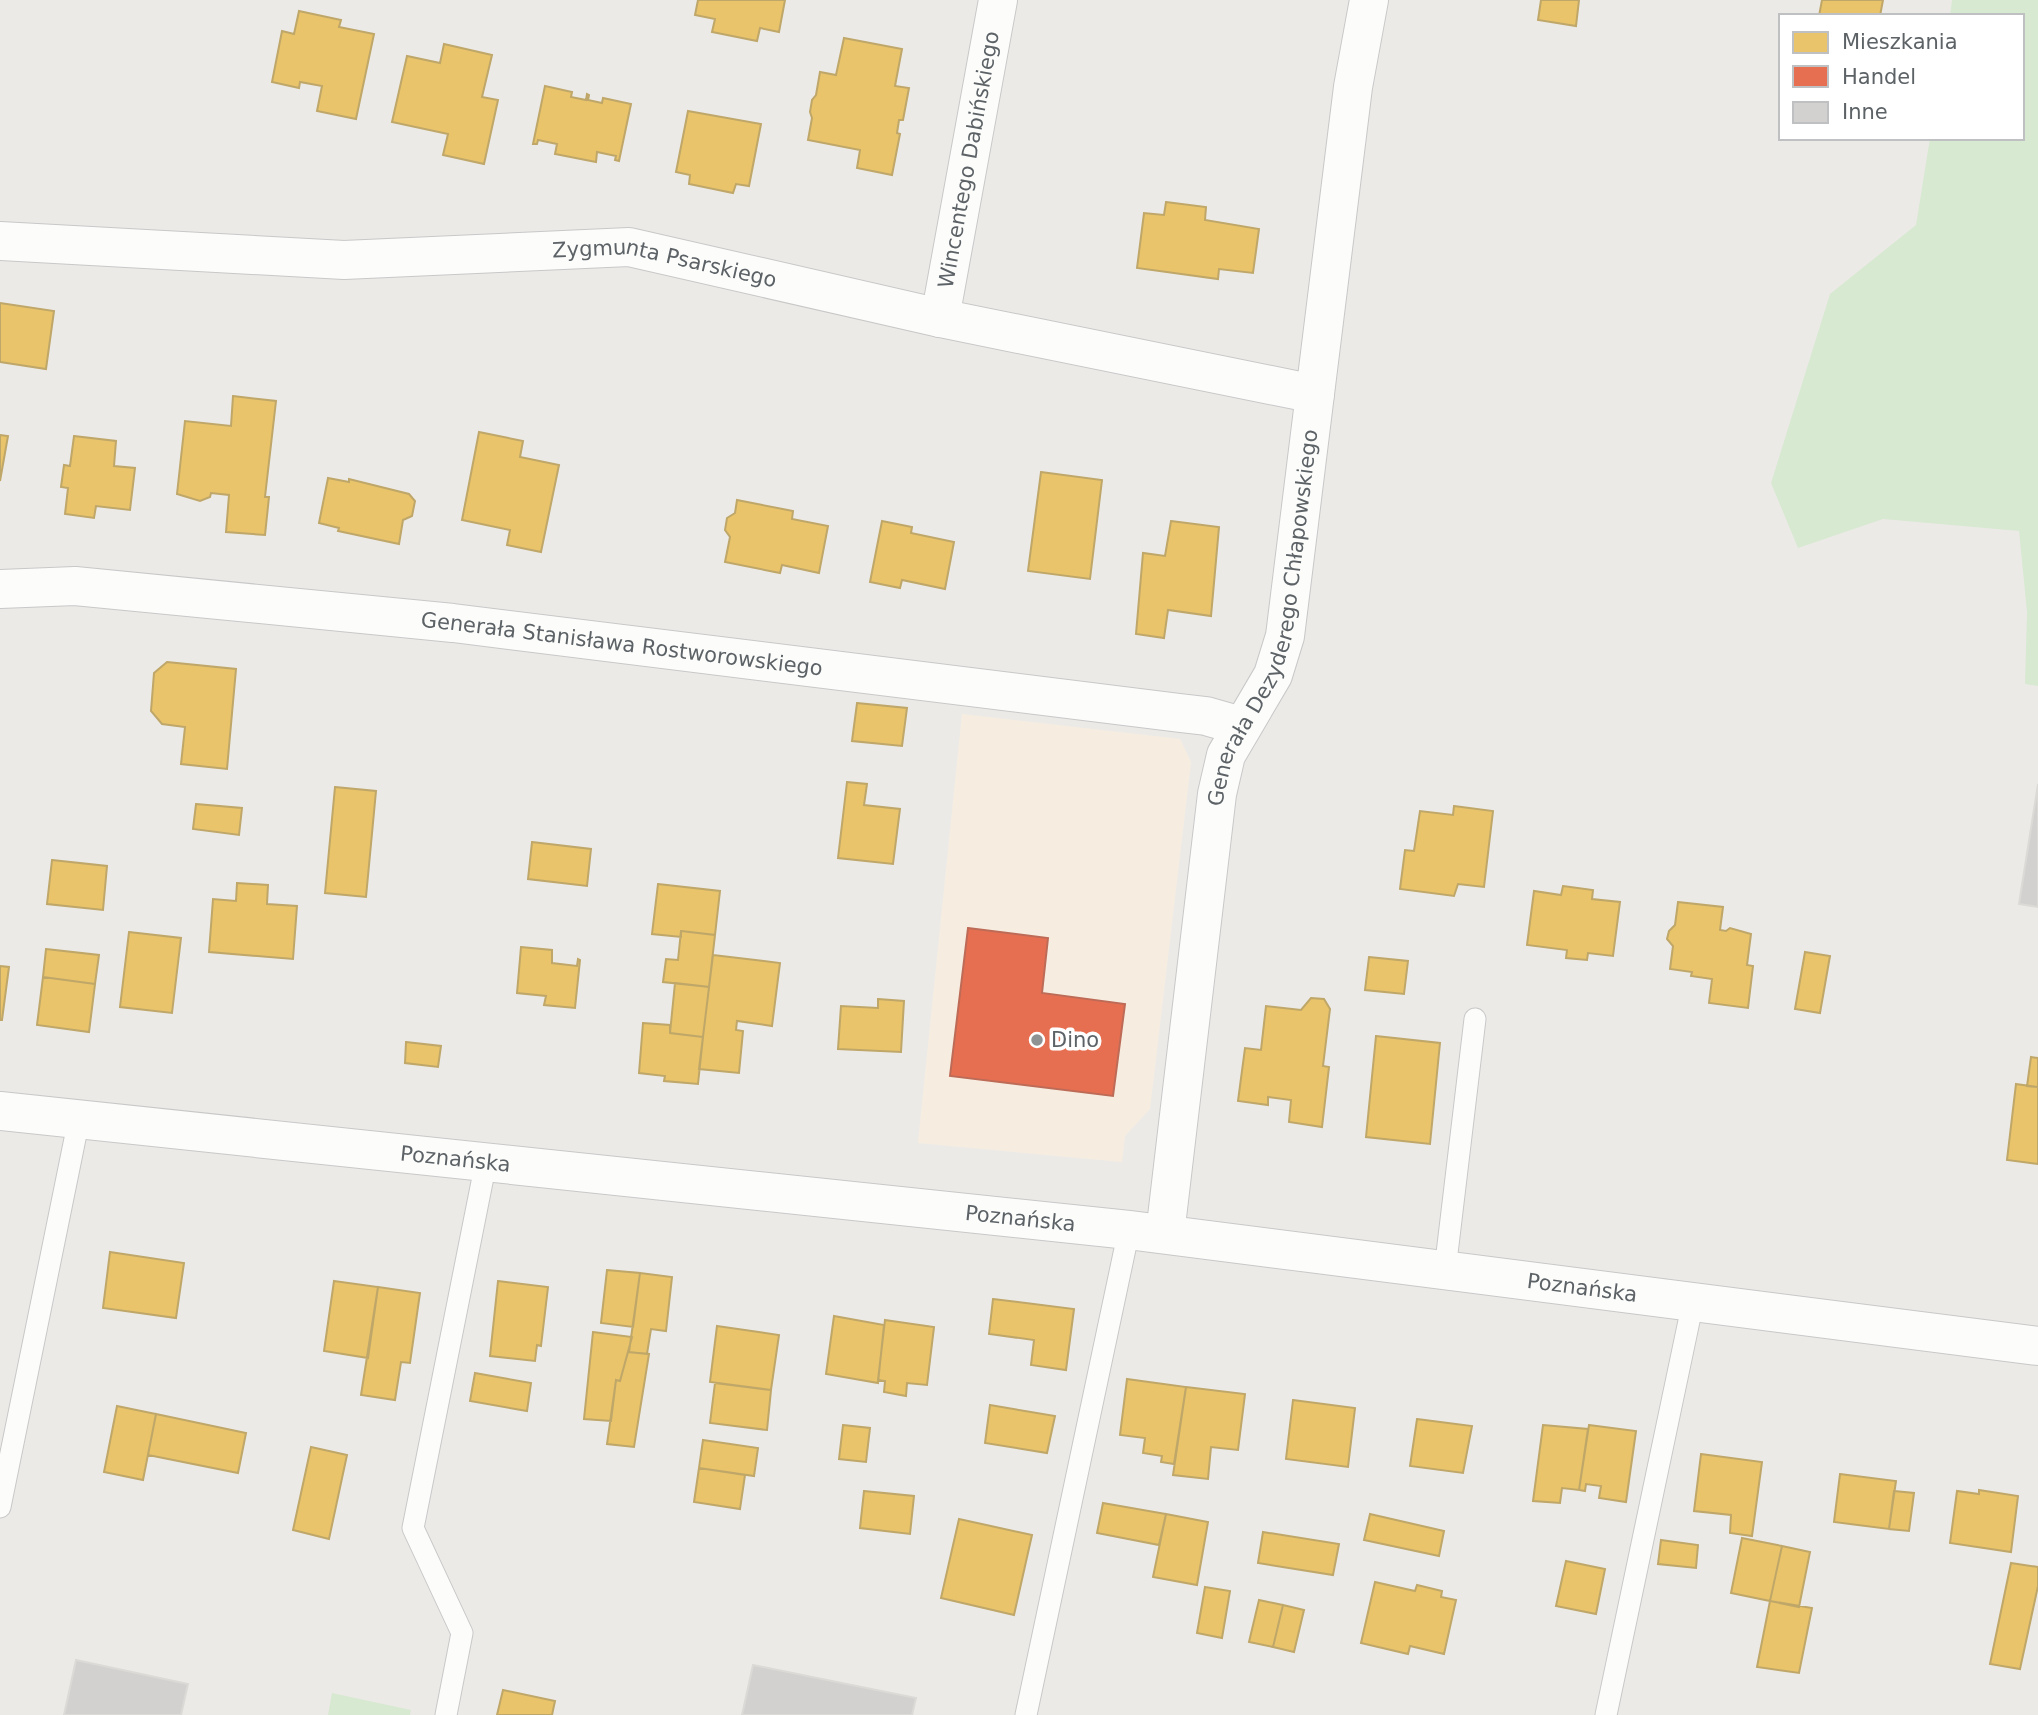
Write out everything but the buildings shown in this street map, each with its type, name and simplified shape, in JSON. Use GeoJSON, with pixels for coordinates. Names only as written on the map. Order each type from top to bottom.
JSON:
{"type":"FeatureCollection","features":[{"type":"Feature","properties":{"kind":"street","name":"Wincentego Dabińskiego"},"geometry":{"type":"LineString","coordinates":[[940,318],[998,0]]}},
{"type":"Feature","properties":{"kind":"street","name":"Generała Dezyderego Chłapowskiego"},"geometry":{"type":"LineString","coordinates":[[1147,1232],[1217,794],[1226,755],[1273,675],[1285,636],[1353,87],[1369,0]]}},
{"type":"Feature","properties":{"kind":"street","name":"Zygmunta Psarskiego"},"geometry":{"type":"LineString","coordinates":[[0,240],[344,260],[629,247],[940,318],[1315,394]]}},
{"type":"Feature","properties":{"kind":"street","name":"Generała Stanisława Rostworowskiego"},"geometry":{"type":"LineString","coordinates":[[0,589],[75,586],[453,623],[1193,715],[1241,726]]}},
{"type":"Feature","properties":{"kind":"street","name":"Poznańska"},"geometry":{"type":"LineString","coordinates":[[0,1111],[1147,1232],[2038,1346]]}},
{"type":"Feature","properties":{"kind":"lane"},"geometry":{"type":"LineString","coordinates":[[1446,1270],[1475,1019]]}},
{"type":"Feature","properties":{"kind":"lane"},"geometry":{"type":"LineString","coordinates":[[0,1507],[79,1119]]}},
{"type":"Feature","properties":{"kind":"lane"},"geometry":{"type":"LineString","coordinates":[[446,1715],[462,1633],[413,1528],[486,1162]]}},
{"type":"Feature","properties":{"kind":"lane"},"geometry":{"type":"LineString","coordinates":[[1026,1715],[1147,1232]]}},
{"type":"Feature","properties":{"kind":"lane"},"geometry":{"type":"LineString","coordinates":[[1606,1715],[1693,1302]]}},
{"type":"Feature","properties":{"kind":"shaded area"},"geometry":{"type":"Polygon","coordinates":[[[962,714],[1180,739],[1191,762],[1150,1109],[1125,1136],[1122,1162],[918,1143],[962,714]]]}},
{"type":"Feature","properties":{"kind":"green space"},"geometry":{"type":"Polygon","coordinates":[[[1952,0],[2038,0],[2038,686],[2025,684],[2027,612],[2019,531],[1883,519],[1798,548],[1771,483],[1830,294],[1916,225],[1930,140],[2024,140],[2024,14],[1950,14],[1952,0]]]}},
{"type":"Feature","properties":{"kind":"green space"},"geometry":{"type":"Polygon","coordinates":[[[332,1693],[411,1710],[410,1715],[328,1715],[332,1693]]]}},
{"type":"Feature","properties":{"kind":"place","name":"Dino"},"geometry":{"type":"Point","coordinates":[1037,1040]}}]}
